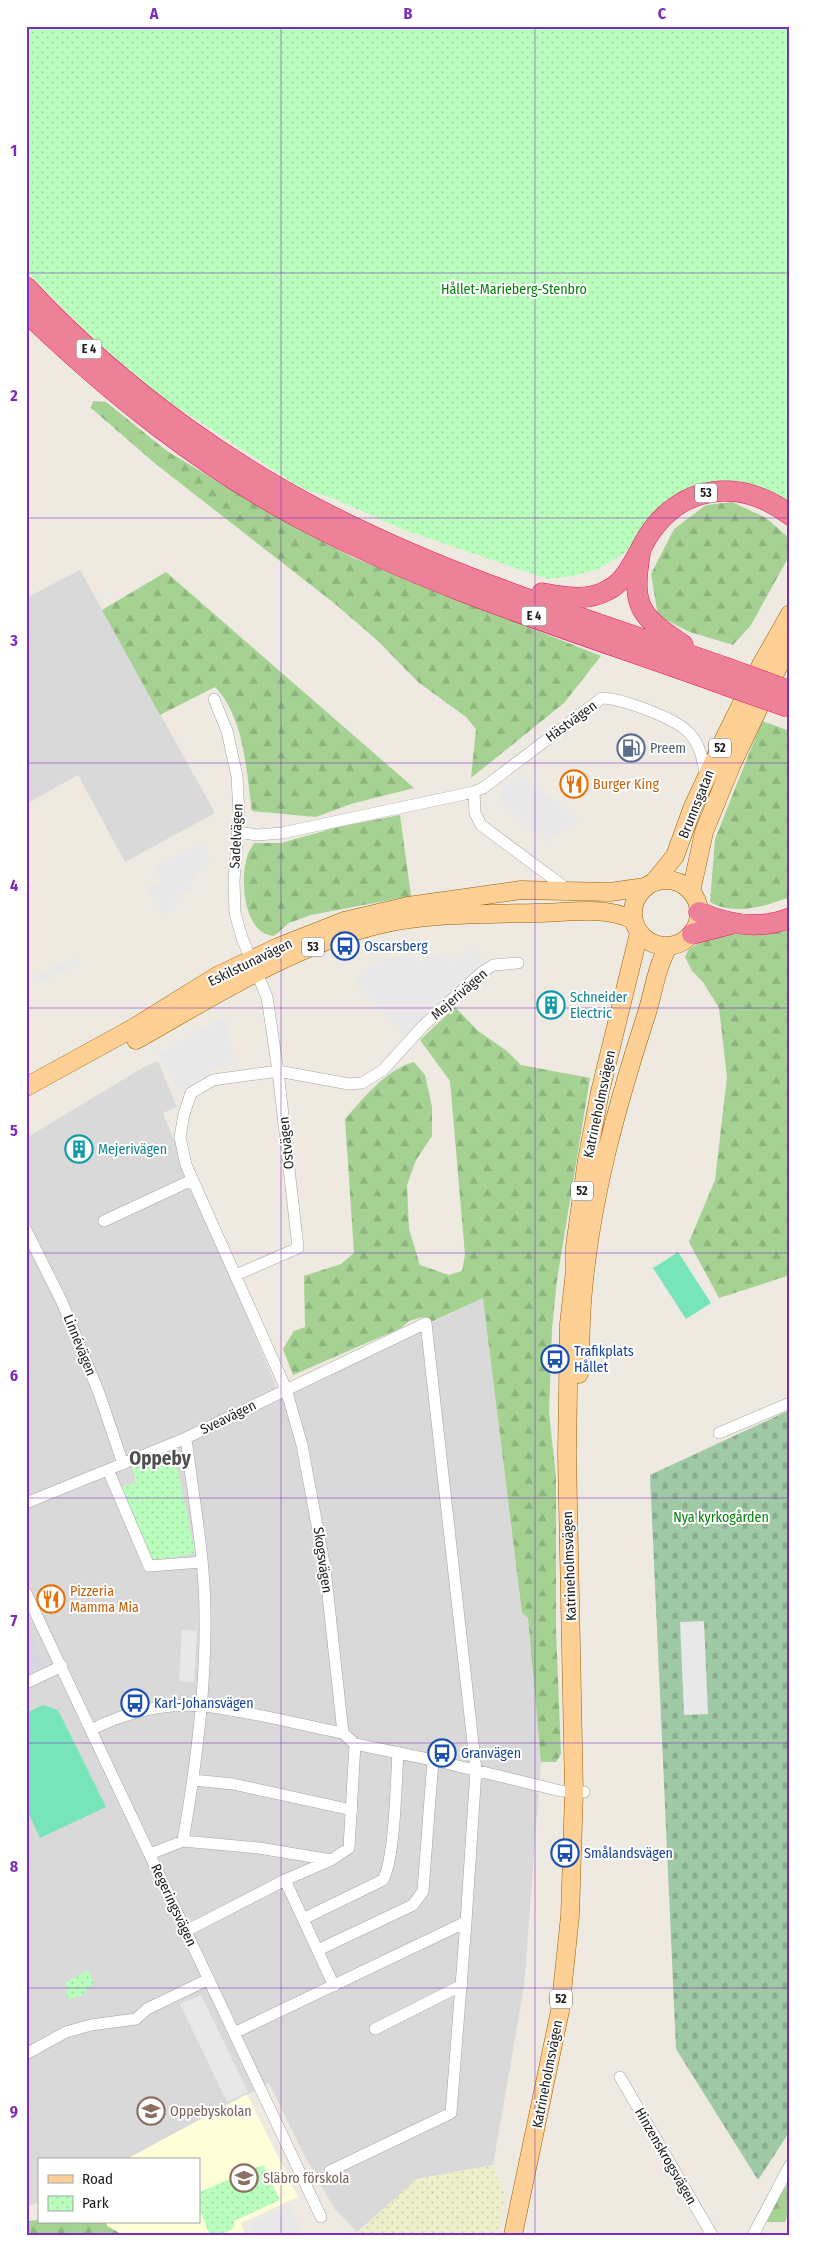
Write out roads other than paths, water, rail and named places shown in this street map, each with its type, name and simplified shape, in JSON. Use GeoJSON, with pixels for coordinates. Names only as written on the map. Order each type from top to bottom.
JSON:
{"type":"FeatureCollection","features":[{"type":"Feature","properties":{"kind":"highway","name":"E 4"},"geometry":{"type":"LineString","coordinates":[[26,287],[75,337],[120,376],[195,434],[244,467],[366,534],[500,588],[708,661],[728,677]]}},
{"type":"Feature","properties":{"kind":"highway","name":"E 4"},"geometry":{"type":"LineString","coordinates":[[26,312],[106,387],[150,421],[234,480],[308,522],[384,559],[458,589],[728,677],[789,702]]}},
{"type":"Feature","properties":{"kind":"highway","name":"53"},"geometry":{"type":"LineString","coordinates":[[708,661],[651,623],[645,615],[641,607],[637,586],[641,550],[658,523],[677,506],[709,492],[731,491],[751,494],[773,503],[790,515]]}},
{"type":"Feature","properties":{"kind":"highway"},"geometry":{"type":"LineString","coordinates":[[500,588],[576,598],[594,596],[617,585],[641,550]]}},
{"type":"Feature","properties":{"kind":"highway"},"geometry":{"type":"LineString","coordinates":[[699,912],[735,924]]}},
{"type":"Feature","properties":{"kind":"highway"},"geometry":{"type":"LineString","coordinates":[[692,934],[735,924],[763,925],[790,918]]}},
{"type":"Feature","properties":{"kind":"main road","name":"Brunnsgatan"},"geometry":{"type":"LineString","coordinates":[[649,885],[675,856],[706,777],[760,665],[790,614]]}},
{"type":"Feature","properties":{"kind":"main road","name":"Brunnsgatan"},"geometry":{"type":"LineString","coordinates":[[691,892],[704,832],[743,740],[790,642]]}},
{"type":"Feature","properties":{"kind":"main road"},"geometry":{"type":"LineString","coordinates":[[636,926],[652,944],[668,947],[682,943],[692,934],[698,922],[697,901],[691,892],[676,882],[664,880],[649,885]]}},
{"type":"Feature","properties":{"kind":"main road","name":"Eskilstunavägen"},"geometry":{"type":"LineString","coordinates":[[26,1101],[255,966],[335,924],[408,906],[521,890],[610,892],[649,885]]}},
{"type":"Feature","properties":{"kind":"main road","name":"52"},"geometry":{"type":"LineString","coordinates":[[636,926],[635,902],[649,885]]}},
{"type":"Feature","properties":{"kind":"main road","name":"Eskilstunavägen"},"geometry":{"type":"LineString","coordinates":[[26,1087],[135,1027],[217,976],[295,954],[338,937],[380,924],[462,914],[610,912],[636,926]]}},
{"type":"Feature","properties":{"kind":"main road","name":"Katrineholmsvägen"},"geometry":{"type":"LineString","coordinates":[[524,2202],[558,2070],[576,1964],[584,1862],[579,1792],[567,1455],[569,1324],[575,1246],[587,1160],[636,926]]}},
{"type":"Feature","properties":{"kind":"main road","name":"Katrineholmsvägen"},"geometry":{"type":"LineString","coordinates":[[579,1792],[574,1529],[583,1291],[588,1249],[614,1120],[650,1006],[660,964],[668,947]]}},
{"type":"Feature","properties":{"kind":"main road","name":"52"},"geometry":{"type":"LineString","coordinates":[[513,2235],[524,2202]]}},
{"type":"Feature","properties":{"kind":"main road","name":"52"},"geometry":{"type":"LineString","coordinates":[[521,2235],[524,2202]]}},
{"type":"Feature","properties":{"kind":"street","name":"Hästvägen"},"geometry":{"type":"LineString","coordinates":[[239,832],[257,835],[282,833],[474,792],[483,788],[594,702],[602,698],[621,701],[673,722],[690,733],[700,751],[706,777]]}},
{"type":"Feature","properties":{"kind":"street","name":"Sadelvägen"},"geometry":{"type":"LineString","coordinates":[[214,699],[227,731],[237,776],[239,832],[234,881],[235,913],[242,938],[255,966]]}},
{"type":"Feature","properties":{"kind":"street"},"geometry":{"type":"LineString","coordinates":[[474,792],[475,813],[481,825],[567,890]]}},
{"type":"Feature","properties":{"kind":"street","name":"Mejerivägen"},"geometry":{"type":"LineString","coordinates":[[286,1389],[186,1164],[180,1137],[184,1114],[191,1093],[213,1080],[278,1071],[349,1084],[362,1084],[383,1070],[423,1026],[481,973],[493,965],[518,963]]}},
{"type":"Feature","properties":{"kind":"street","name":"Ostvägen"},"geometry":{"type":"LineString","coordinates":[[236,1275],[298,1248],[278,1071],[267,997],[255,966]]}},
{"type":"Feature","properties":{"kind":"street"},"geometry":{"type":"LineString","coordinates":[[104,1221],[192,1180]]}},
{"type":"Feature","properties":{"kind":"street","name":"Linnévägen"},"geometry":{"type":"LineString","coordinates":[[26,1230],[30,1242],[62,1302],[99,1393],[123,1464]]}},
{"type":"Feature","properties":{"kind":"street","name":"Sveavägen"},"geometry":{"type":"LineString","coordinates":[[26,1503],[186,1438],[426,1323],[476,1770]]}},
{"type":"Feature","properties":{"kind":"street","name":"Skogsvägen"},"geometry":{"type":"LineString","coordinates":[[286,1389],[302,1445],[315,1502],[326,1577],[343,1734]]}},
{"type":"Feature","properties":{"kind":"street"},"geometry":{"type":"LineString","coordinates":[[719,1433],[790,1403]]}},
{"type":"Feature","properties":{"kind":"street"},"geometry":{"type":"LineString","coordinates":[[183,1841],[194,1780],[202,1706],[205,1614],[202,1562],[186,1438]]}},
{"type":"Feature","properties":{"kind":"street"},"geometry":{"type":"LineString","coordinates":[[108,1470],[149,1566],[202,1562]]}},
{"type":"Feature","properties":{"kind":"street","name":"Regeringsvägen"},"geometry":{"type":"LineString","coordinates":[[26,1593],[321,2217]]}},
{"type":"Feature","properties":{"kind":"street"},"geometry":{"type":"LineString","coordinates":[[26,1683],[62,1666]]}},
{"type":"Feature","properties":{"kind":"street"},"geometry":{"type":"LineString","coordinates":[[91,1730],[107,1722],[133,1714],[167,1707],[202,1706],[343,1734],[355,1744],[476,1770],[561,1792],[579,1792]]}},
{"type":"Feature","properties":{"kind":"street"},"geometry":{"type":"LineString","coordinates":[[186,1930],[285,1880],[331,1860],[349,1848],[355,1744]]}},
{"type":"Feature","properties":{"kind":"street"},"geometry":{"type":"LineString","coordinates":[[304,1919],[383,1880],[387,1872],[390,1848],[398,1752]]}},
{"type":"Feature","properties":{"kind":"street"},"geometry":{"type":"LineString","coordinates":[[318,1950],[413,1905],[418,1900],[423,1891],[433,1760]]}},
{"type":"Feature","properties":{"kind":"street"},"geometry":{"type":"LineString","coordinates":[[330,2172],[451,2113],[462,1986],[476,1770]]}},
{"type":"Feature","properties":{"kind":"street"},"geometry":{"type":"LineString","coordinates":[[194,1780],[233,1784],[352,1810]]}},
{"type":"Feature","properties":{"kind":"street"},"geometry":{"type":"LineString","coordinates":[[150,1854],[183,1841],[259,1848],[331,1860]]}},
{"type":"Feature","properties":{"kind":"street"},"geometry":{"type":"LineString","coordinates":[[285,1880],[334,1986]]}},
{"type":"Feature","properties":{"kind":"street"},"geometry":{"type":"LineString","coordinates":[[234,2033],[466,1922]]}},
{"type":"Feature","properties":{"kind":"street"},"geometry":{"type":"LineString","coordinates":[[26,2054],[66,2032],[91,2025],[136,2019],[146,2009],[208,1979]]}},
{"type":"Feature","properties":{"kind":"street"},"geometry":{"type":"LineString","coordinates":[[375,2029],[462,1986]]}},
{"type":"Feature","properties":{"kind":"street","name":"Hinzenskrogsvägen"},"geometry":{"type":"LineString","coordinates":[[620,2077],[712,2235]]}},
{"type":"Feature","properties":{"kind":"street"},"geometry":{"type":"LineString","coordinates":[[753,2235],[790,2165]]}},
{"type":"Feature","properties":{"kind":"place","name":"Preem"},"geometry":{"type":"Point","coordinates":[631,748]}},
{"type":"Feature","properties":{"kind":"place","name":"Burger King"},"geometry":{"type":"Point","coordinates":[574,784]}},
{"type":"Feature","properties":{"kind":"place","name":"Oscarsberg"},"geometry":{"type":"Point","coordinates":[345,946]}},
{"type":"Feature","properties":{"kind":"place","name":"Schneider Electric"},"geometry":{"type":"Point","coordinates":[551,1005]}},
{"type":"Feature","properties":{"kind":"place","name":"Mejerivägen"},"geometry":{"type":"Point","coordinates":[79,1149]}},
{"type":"Feature","properties":{"kind":"place","name":"Trafikplats Hållet"},"geometry":{"type":"Point","coordinates":[555,1359]}},
{"type":"Feature","properties":{"kind":"place","name":"Pizzeria Mamma Mia"},"geometry":{"type":"Point","coordinates":[51,1599]}},
{"type":"Feature","properties":{"kind":"place","name":"Karl-Johansvägen"},"geometry":{"type":"Point","coordinates":[135,1703]}},
{"type":"Feature","properties":{"kind":"place","name":"Granvägen"},"geometry":{"type":"Point","coordinates":[442,1753]}},
{"type":"Feature","properties":{"kind":"place","name":"Smålandsvägen"},"geometry":{"type":"Point","coordinates":[565,1853]}},
{"type":"Feature","properties":{"kind":"place","name":"Oppebyskolan"},"geometry":{"type":"Point","coordinates":[151,2111]}},
{"type":"Feature","properties":{"kind":"place","name":"Släbro förskola"},"geometry":{"type":"Point","coordinates":[244,2178]}},
{"type":"Feature","properties":{"kind":"district","name":"Oppeby"},"geometry":{"type":"Point","coordinates":[160,1458]}},
{"type":"Feature","properties":{"kind":"park label","name":"Hållet-Marieberg-Stenbro"},"geometry":{"type":"Point","coordinates":[514,289]}},
{"type":"Feature","properties":{"kind":"park label","name":"Nya kyrkogården"},"geometry":{"type":"Point","coordinates":[721,1517]}}]}
